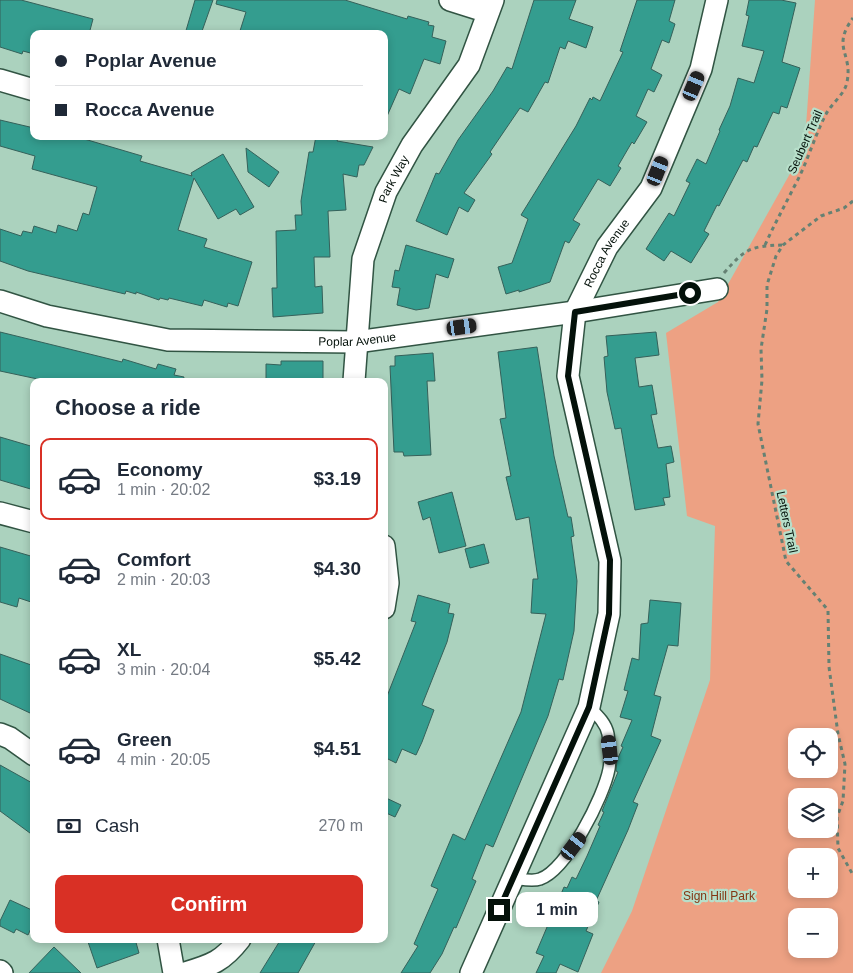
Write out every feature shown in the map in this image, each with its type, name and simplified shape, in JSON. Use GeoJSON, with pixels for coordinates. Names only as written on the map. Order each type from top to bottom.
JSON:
{"type":"FeatureCollection","features":[{"type":"Feature","properties":{"kind":"street"},"geometry":{"type":"LineString","coordinates":[[450,0],[490,6]]}},
{"type":"Feature","properties":{"kind":"street","name":"Rocca Avenue"},"geometry":{"type":"LineString","coordinates":[[471,973],[589,707],[609,614],[610,560],[568,376],[575,312],[607,247],[652,188],[701,69],[717,0]]}},
{"type":"Feature","properties":{"kind":"street","name":"Park Way"},"geometry":{"type":"LineString","coordinates":[[354,378],[363,259],[386,192],[412,145],[468,65],[490,6]]}},
{"type":"Feature","properties":{"kind":"street"},"geometry":{"type":"LineString","coordinates":[[0,80],[30,89]]}},
{"type":"Feature","properties":{"kind":"street","name":"Poplar Avenue"},"geometry":{"type":"LineString","coordinates":[[0,301],[47,316],[168,340],[356,342],[575,312],[713,290]]}},
{"type":"Feature","properties":{"kind":"street"},"geometry":{"type":"LineString","coordinates":[[0,513],[30,521]]}},
{"type":"Feature","properties":{"kind":"street"},"geometry":{"type":"LineString","coordinates":[[0,734],[10,738],[30,752]]}},
{"type":"Feature","properties":{"kind":"street"},"geometry":{"type":"LineString","coordinates":[[169,943],[174,973]]}},
{"type":"Feature","properties":{"kind":"street"},"geometry":{"type":"LineString","coordinates":[[185,973],[207,966],[227,955],[237,943]]}},
{"type":"Feature","properties":{"kind":"lane"},"geometry":{"type":"LineString","coordinates":[[513,878],[542,879],[557,867],[582,836],[609,770],[610,750],[608,732],[603,722],[589,707]]}},
{"type":"Feature","properties":{"kind":"path","name":"Seubert Trail"},"geometry":{"type":"LineString","coordinates":[[765,246],[827,112],[847,85],[848,69],[841,45],[844,30],[853,18]]}},
{"type":"Feature","properties":{"kind":"path"},"geometry":{"type":"LineString","coordinates":[[713,290],[741,252],[765,246],[783,245],[821,216],[844,208],[853,201]]}},
{"type":"Feature","properties":{"kind":"path","name":"Letters Trail"},"geometry":{"type":"LineString","coordinates":[[783,245],[776,256],[767,285],[767,309],[761,349],[762,380],[758,424],[786,562],[828,610],[829,667],[838,734],[845,764],[843,801],[837,817],[838,848],[853,875]]}},
{"type":"Feature","properties":{"kind":"green space","name":"Sign Hill Park"},"geometry":{"type":"Polygon","coordinates":[[[815,0],[853,0],[853,973],[601,973],[632,911],[710,680],[715,526],[687,516],[666,333],[718,302],[801,154],[805,140],[815,0]]]}},
{"type":"Feature","properties":{"kind":"building"},"geometry":{"type":"Polygon","coordinates":[[[0,0],[21,0],[93,19],[90,30],[30,30],[30,53],[23,51],[22,54],[0,47],[0,0]]]}},
{"type":"Feature","properties":{"kind":"building"},"geometry":{"type":"Polygon","coordinates":[[[195,0],[213,0],[202,30],[186,30],[195,0]]]}},
{"type":"Feature","properties":{"kind":"building"},"geometry":{"type":"Polygon","coordinates":[[[217,0],[345,0],[407,19],[408,16],[429,22],[428,25],[434,26],[432,37],[446,41],[440,64],[424,59],[410,94],[399,89],[388,114],[388,30],[240,30],[246,12],[216,4],[217,0]]]}},
{"type":"Feature","properties":{"kind":"building"},"geometry":{"type":"Polygon","coordinates":[[[534,0],[576,0],[569,19],[593,27],[586,48],[568,41],[565,49],[560,47],[548,83],[545,82],[528,112],[520,108],[490,152],[492,154],[464,193],[475,200],[468,212],[459,207],[447,235],[416,221],[436,173],[439,174],[458,140],[493,91],[507,67],[512,69],[534,0]]]}},
{"type":"Feature","properties":{"kind":"building"},"geometry":{"type":"Polygon","coordinates":[[[637,0],[675,0],[669,21],[675,24],[669,43],[662,40],[651,69],[662,75],[654,92],[648,89],[636,116],[647,122],[634,144],[632,142],[618,166],[621,168],[610,186],[598,179],[573,220],[580,224],[569,243],[565,241],[550,282],[506,294],[498,267],[512,263],[528,219],[521,215],[576,126],[590,98],[592,100],[593,97],[600,101],[623,52],[620,51],[637,0]]]}},
{"type":"Feature","properties":{"kind":"building"},"geometry":{"type":"Polygon","coordinates":[[[749,0],[781,0],[796,3],[782,62],[800,68],[787,108],[781,106],[779,114],[773,112],[757,147],[754,146],[747,162],[743,160],[704,231],[709,234],[691,263],[671,251],[664,261],[646,249],[669,213],[674,216],[690,183],[686,181],[697,159],[706,164],[730,106],[738,78],[754,83],[764,51],[742,46],[749,16],[746,15],[749,0]]]}},
{"type":"Feature","properties":{"kind":"building"},"geometry":{"type":"Polygon","coordinates":[[[0,120],[30,127],[30,140],[88,140],[142,156],[140,161],[192,176],[191,173],[223,154],[254,207],[240,215],[236,209],[218,219],[194,178],[178,230],[207,239],[204,247],[252,262],[238,306],[228,303],[227,307],[204,300],[202,306],[169,298],[168,300],[160,298],[159,300],[136,292],[136,294],[126,291],[125,294],[28,271],[0,261],[0,229],[21,236],[23,231],[32,233],[34,226],[56,233],[58,225],[77,231],[83,213],[89,215],[97,187],[32,169],[35,156],[0,146],[0,120]]]}},
{"type":"Feature","properties":{"kind":"building"},"geometry":{"type":"Polygon","coordinates":[[[315,140],[337,140],[373,147],[364,165],[359,165],[357,177],[343,174],[346,210],[328,211],[330,257],[314,257],[315,287],[322,286],[323,313],[273,317],[272,288],[277,288],[276,231],[296,230],[295,215],[302,215],[301,201],[309,152],[313,152],[315,140]]]}},
{"type":"Feature","properties":{"kind":"building"},"geometry":{"type":"Polygon","coordinates":[[[246,148],[279,172],[269,187],[248,172],[246,148]]]}},
{"type":"Feature","properties":{"kind":"building"},"geometry":{"type":"Polygon","coordinates":[[[406,245],[454,259],[448,278],[436,274],[429,308],[416,310],[397,305],[400,288],[392,287],[395,270],[399,271],[406,245]]]}},
{"type":"Feature","properties":{"kind":"building"},"geometry":{"type":"Polygon","coordinates":[[[0,332],[122,362],[123,359],[156,369],[158,364],[176,369],[174,375],[184,377],[33,378],[0,371],[0,332]]]}},
{"type":"Feature","properties":{"kind":"building"},"geometry":{"type":"Polygon","coordinates":[[[656,332],[659,355],[635,358],[639,387],[652,385],[657,414],[651,415],[658,448],[671,446],[674,462],[666,464],[670,497],[663,498],[665,505],[635,510],[621,428],[615,429],[607,392],[604,357],[608,356],[606,336],[656,332]]]}},
{"type":"Feature","properties":{"kind":"building"},"geometry":{"type":"Polygon","coordinates":[[[537,347],[554,456],[568,517],[571,517],[574,536],[571,537],[577,581],[574,631],[563,680],[559,679],[548,716],[493,847],[486,844],[472,879],[476,881],[456,928],[454,927],[442,954],[430,973],[401,973],[418,946],[414,944],[438,889],[431,886],[453,834],[465,840],[521,712],[546,614],[531,613],[533,579],[538,579],[529,517],[516,520],[506,477],[511,476],[500,419],[506,418],[498,352],[537,347]]]}},
{"type":"Feature","properties":{"kind":"building"},"geometry":{"type":"Polygon","coordinates":[[[433,353],[435,381],[427,381],[431,455],[404,456],[403,452],[394,452],[390,366],[395,366],[395,356],[433,353]]]}},
{"type":"Feature","properties":{"kind":"building"},"geometry":{"type":"Polygon","coordinates":[[[281,361],[323,361],[323,378],[266,378],[266,364],[281,365],[281,361]]]}},
{"type":"Feature","properties":{"kind":"building"},"geometry":{"type":"Polygon","coordinates":[[[0,437],[30,446],[30,489],[0,480],[0,437]]]}},
{"type":"Feature","properties":{"kind":"building"},"geometry":{"type":"Polygon","coordinates":[[[452,492],[466,546],[439,553],[430,517],[423,520],[418,502],[452,492]]]}},
{"type":"Feature","properties":{"kind":"building"},"geometry":{"type":"Polygon","coordinates":[[[484,544],[489,563],[470,568],[465,549],[484,544]]]}},
{"type":"Feature","properties":{"kind":"building"},"geometry":{"type":"Polygon","coordinates":[[[0,547],[30,556],[30,602],[19,598],[17,607],[0,602],[0,547]]]}},
{"type":"Feature","properties":{"kind":"building"},"geometry":{"type":"Polygon","coordinates":[[[418,595],[450,604],[448,613],[454,614],[447,642],[422,705],[434,710],[422,742],[416,755],[402,749],[396,763],[388,759],[388,694],[416,622],[411,621],[418,595]]]}},
{"type":"Feature","properties":{"kind":"building"},"geometry":{"type":"Polygon","coordinates":[[[650,600],[681,603],[678,646],[668,645],[654,695],[661,697],[651,736],[661,740],[633,802],[638,804],[628,830],[596,901],[599,902],[586,931],[593,934],[578,972],[560,964],[556,973],[536,973],[544,956],[536,953],[564,887],[567,888],[572,877],[576,879],[587,856],[600,826],[598,825],[604,812],[602,811],[618,772],[616,771],[617,760],[632,720],[620,717],[628,691],[624,690],[632,658],[639,660],[641,624],[648,623],[650,600]]]}},
{"type":"Feature","properties":{"kind":"building"},"geometry":{"type":"Polygon","coordinates":[[[0,654],[30,665],[30,713],[0,699],[0,654]]]}},
{"type":"Feature","properties":{"kind":"building"},"geometry":{"type":"Polygon","coordinates":[[[0,765],[30,782],[30,833],[0,811],[0,765]]]}},
{"type":"Feature","properties":{"kind":"building"},"geometry":{"type":"Polygon","coordinates":[[[388,799],[401,805],[395,817],[388,814],[388,799]]]}},
{"type":"Feature","properties":{"kind":"building"},"geometry":{"type":"Polygon","coordinates":[[[10,900],[30,909],[30,931],[28,935],[16,929],[14,933],[0,926],[0,921],[10,900]]]}},
{"type":"Feature","properties":{"kind":"building"},"geometry":{"type":"Polygon","coordinates":[[[88,943],[136,943],[139,953],[97,968],[88,943]]]}},
{"type":"Feature","properties":{"kind":"building"},"geometry":{"type":"Polygon","coordinates":[[[279,943],[315,943],[298,973],[260,973],[279,943]]]}},
{"type":"Feature","properties":{"kind":"building"},"geometry":{"type":"Polygon","coordinates":[[[54,947],[81,973],[29,973],[54,947]]]}},
{"type":"Feature","properties":{"kind":"route"},"geometry":{"type":"LineString","coordinates":[[499,910],[589,707],[609,614],[610,560],[568,376],[575,312],[690,293]]}}]}
